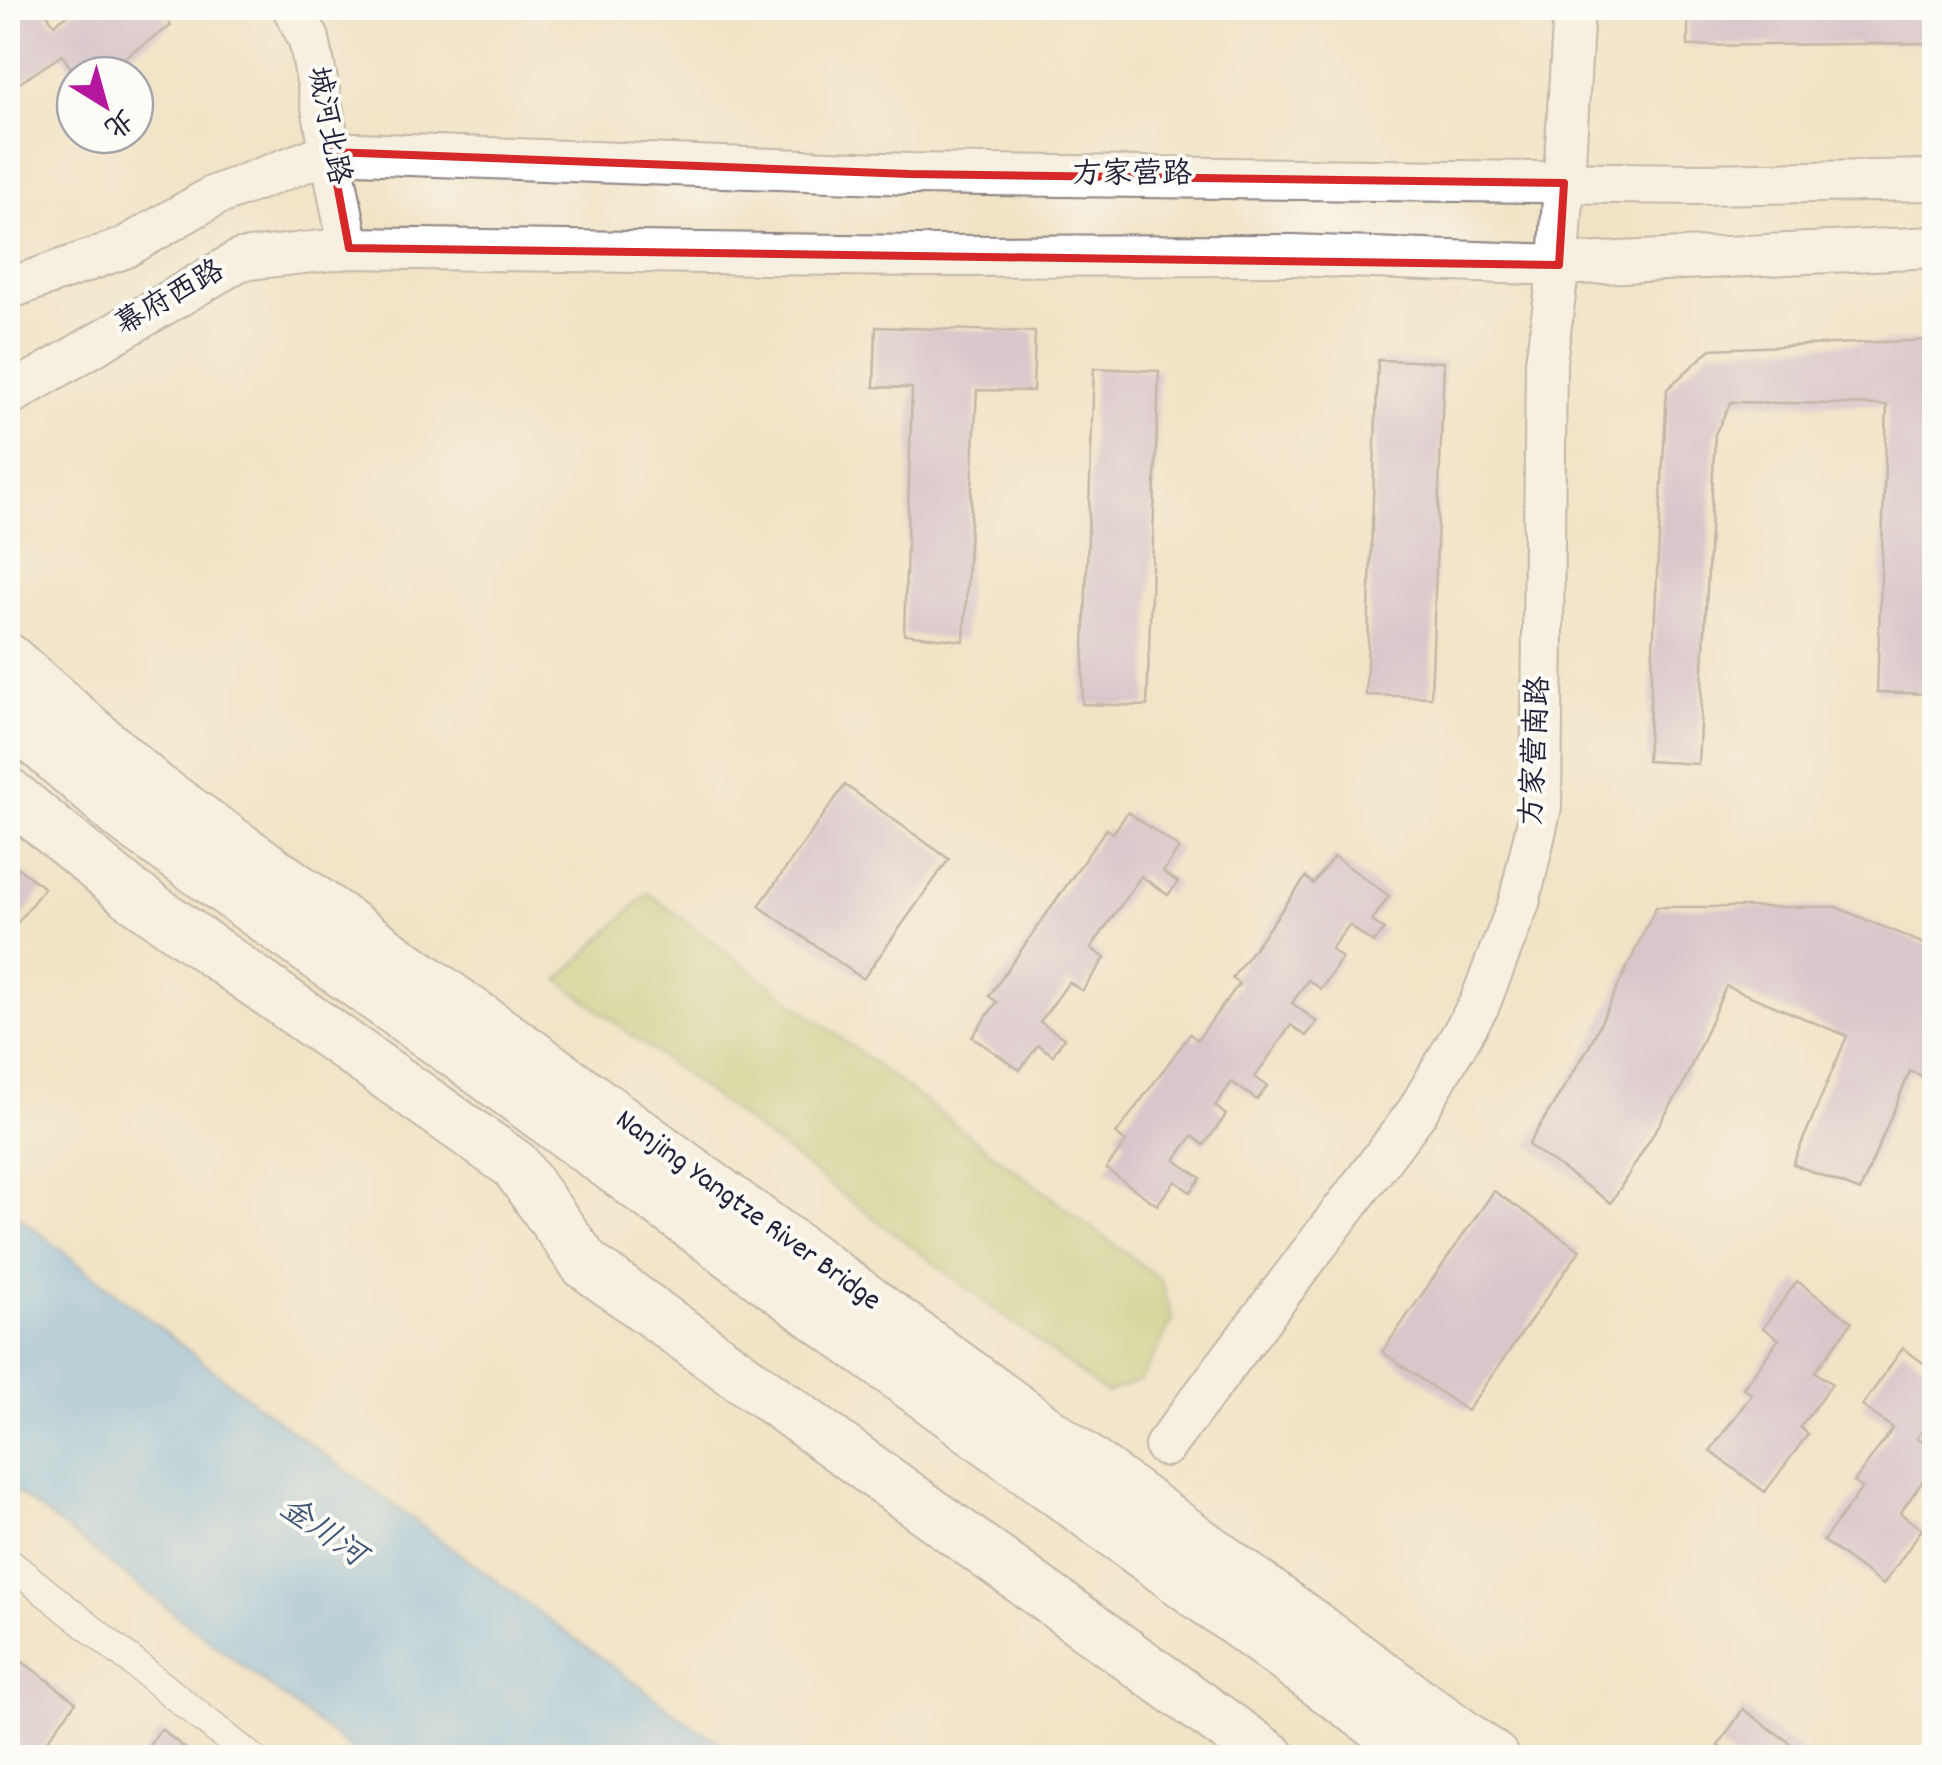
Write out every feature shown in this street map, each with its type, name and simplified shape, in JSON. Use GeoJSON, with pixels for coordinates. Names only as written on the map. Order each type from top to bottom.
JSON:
{"type":"FeatureCollection","features":[{"type":"Feature","properties":{"kind":"highway","name":"Nanjing Yangtze River Bridge"},"geometry":{"type":"LineString","coordinates":[[8,659],[154,788],[538,1059],[1494,1758]]}},
{"type":"Feature","properties":{"kind":"highway","name":"Nanjing Yangtze River Bridge"},"geometry":{"type":"LineString","coordinates":[[8,716],[125,818],[1424,1758]]}},
{"type":"Feature","properties":{"kind":"highway"},"geometry":{"type":"LineString","coordinates":[[8,793],[127,890],[477,1135],[515,1166],[585,1264],[1271,1758]]}},
{"type":"Feature","properties":{"kind":"highway"},"geometry":{"type":"LineString","coordinates":[[477,1135],[558,1128]]}},
{"type":"Feature","properties":{"kind":"main road","name":"城河北路"},"geometry":{"type":"LineString","coordinates":[[293,8],[309,39],[349,248]]}},
{"type":"Feature","properties":{"kind":"main road","name":"方家营南路"},"geometry":{"type":"LineString","coordinates":[[1166,1446],[1418,1112],[1479,1006],[1518,903],[1541,806],[1546,362],[1559,265],[1574,8]]}},
{"type":"Feature","properties":{"kind":"main road","name":"方家营路"},"geometry":{"type":"LineString","coordinates":[[331,152],[909,174],[1564,183],[1934,180]]}},
{"type":"Feature","properties":{"kind":"main road"},"geometry":{"type":"LineString","coordinates":[[8,289],[124,248],[214,196],[331,152]]}},
{"type":"Feature","properties":{"kind":"main road"},"geometry":{"type":"LineString","coordinates":[[349,248],[763,255],[1292,255],[1559,265],[1934,247]]}},
{"type":"Feature","properties":{"kind":"main road","name":"幕府西路"},"geometry":{"type":"LineString","coordinates":[[8,396],[240,260],[349,248]]}},
{"type":"Feature","properties":{"kind":"street"},"geometry":{"type":"LineString","coordinates":[[8,1562],[252,1758]]}},
{"type":"Feature","properties":{"kind":"highlighted area"},"geometry":{"type":"Polygon","coordinates":[[[331,152],[909,174],[1564,183],[1559,265],[349,248],[331,152]]]}},
{"type":"Feature","properties":{"kind":"green space"},"geometry":{"type":"Polygon","coordinates":[[[648,893],[1161,1280],[1173,1320],[1141,1380],[1106,1393],[559,980],[648,893]]]}},
{"type":"Feature","properties":{"kind":"water","name":"金川河"},"geometry":{"type":"Polygon","coordinates":[[[8,1208],[256,1404],[693,1726],[745,1757],[361,1757],[8,1485],[8,1208]]]}},
{"type":"Feature","properties":{"kind":"building"},"geometry":{"type":"Polygon","coordinates":[[[8,8],[43,8],[54,24],[79,8],[159,8],[171,26],[128,55],[55,55],[55,60],[15,86],[8,74],[8,8]]]}},
{"type":"Feature","properties":{"kind":"building"},"geometry":{"type":"Polygon","coordinates":[[[1688,8],[1934,8],[1934,43],[1688,46],[1688,8]]]}},
{"type":"Feature","properties":{"kind":"building"},"geometry":{"type":"Polygon","coordinates":[[[876,327],[1035,332],[1033,391],[977,390],[964,641],[904,634],[912,388],[874,387],[876,327]]]}},
{"type":"Feature","properties":{"kind":"building"},"geometry":{"type":"Polygon","coordinates":[[[1930,340],[1934,387],[1934,694],[1877,692],[1887,405],[1731,402],[1715,434],[1698,764],[1647,761],[1667,389],[1711,349],[1930,340]]]}},
{"type":"Feature","properties":{"kind":"building"},"geometry":{"type":"Polygon","coordinates":[[[1378,360],[1444,362],[1431,697],[1366,695],[1378,360]]]}},
{"type":"Feature","properties":{"kind":"building"},"geometry":{"type":"Polygon","coordinates":[[[1094,368],[1159,371],[1147,706],[1082,704],[1094,368]]]}},
{"type":"Feature","properties":{"kind":"building"},"geometry":{"type":"Polygon","coordinates":[[[845,785],[949,859],[863,979],[759,906],[845,785]]]}},
{"type":"Feature","properties":{"kind":"building"},"geometry":{"type":"Polygon","coordinates":[[[1128,812],[1179,848],[1163,872],[1178,882],[1168,895],[1141,876],[1091,948],[1105,958],[1082,991],[1069,982],[1040,1022],[1064,1038],[1053,1055],[1038,1045],[1020,1070],[972,1037],[997,1002],[989,996],[1106,829],[1113,833],[1128,812]]]}},
{"type":"Feature","properties":{"kind":"building"},"geometry":{"type":"Polygon","coordinates":[[[1334,856],[1389,896],[1372,921],[1384,930],[1373,943],[1349,925],[1331,949],[1342,958],[1321,989],[1308,980],[1292,1003],[1317,1022],[1306,1036],[1291,1025],[1255,1077],[1267,1086],[1257,1100],[1232,1082],[1215,1106],[1226,1115],[1204,1145],[1192,1136],[1175,1160],[1201,1178],[1190,1192],[1175,1181],[1157,1205],[1106,1169],[1126,1142],[1116,1134],[1190,1034],[1197,1040],[1239,984],[1232,978],[1306,877],[1313,884],[1334,856]]]}},
{"type":"Feature","properties":{"kind":"building"},"geometry":{"type":"Polygon","coordinates":[[[8,860],[44,888],[8,935],[8,860]]]}},
{"type":"Feature","properties":{"kind":"building"},"geometry":{"type":"Polygon","coordinates":[[[1656,907],[1836,907],[1934,948],[1934,1081],[1910,1071],[1860,1191],[1793,1164],[1847,1036],[1726,986],[1681,1089],[1611,1203],[1528,1145],[1589,1047],[1656,907]]]}},
{"type":"Feature","properties":{"kind":"building"},"geometry":{"type":"Polygon","coordinates":[[[1494,1191],[1580,1250],[1467,1411],[1382,1352],[1494,1191]]]}},
{"type":"Feature","properties":{"kind":"building"},"geometry":{"type":"Polygon","coordinates":[[[1797,1281],[1852,1322],[1815,1372],[1832,1384],[1800,1427],[1808,1434],[1765,1492],[1710,1451],[1752,1394],[1743,1388],[1779,1339],[1763,1328],[1797,1281]]]}},
{"type":"Feature","properties":{"kind":"building"},"geometry":{"type":"Polygon","coordinates":[[[1903,1348],[1934,1371],[1934,1415],[1917,1438],[1934,1451],[1934,1465],[1900,1513],[1922,1529],[1883,1585],[1823,1541],[1862,1488],[1854,1482],[1893,1428],[1862,1406],[1903,1348]]]}},
{"type":"Feature","properties":{"kind":"building"},"geometry":{"type":"Polygon","coordinates":[[[23,1662],[76,1702],[34,1758],[8,1758],[8,1682],[23,1662]]]}},
{"type":"Feature","properties":{"kind":"building"},"geometry":{"type":"Polygon","coordinates":[[[1743,1709],[1811,1758],[1734,1758],[1718,1746],[1743,1709]]]}},
{"type":"Feature","properties":{"kind":"building"},"geometry":{"type":"Polygon","coordinates":[[[161,1729],[197,1758],[140,1758],[161,1729]]]}}]}
